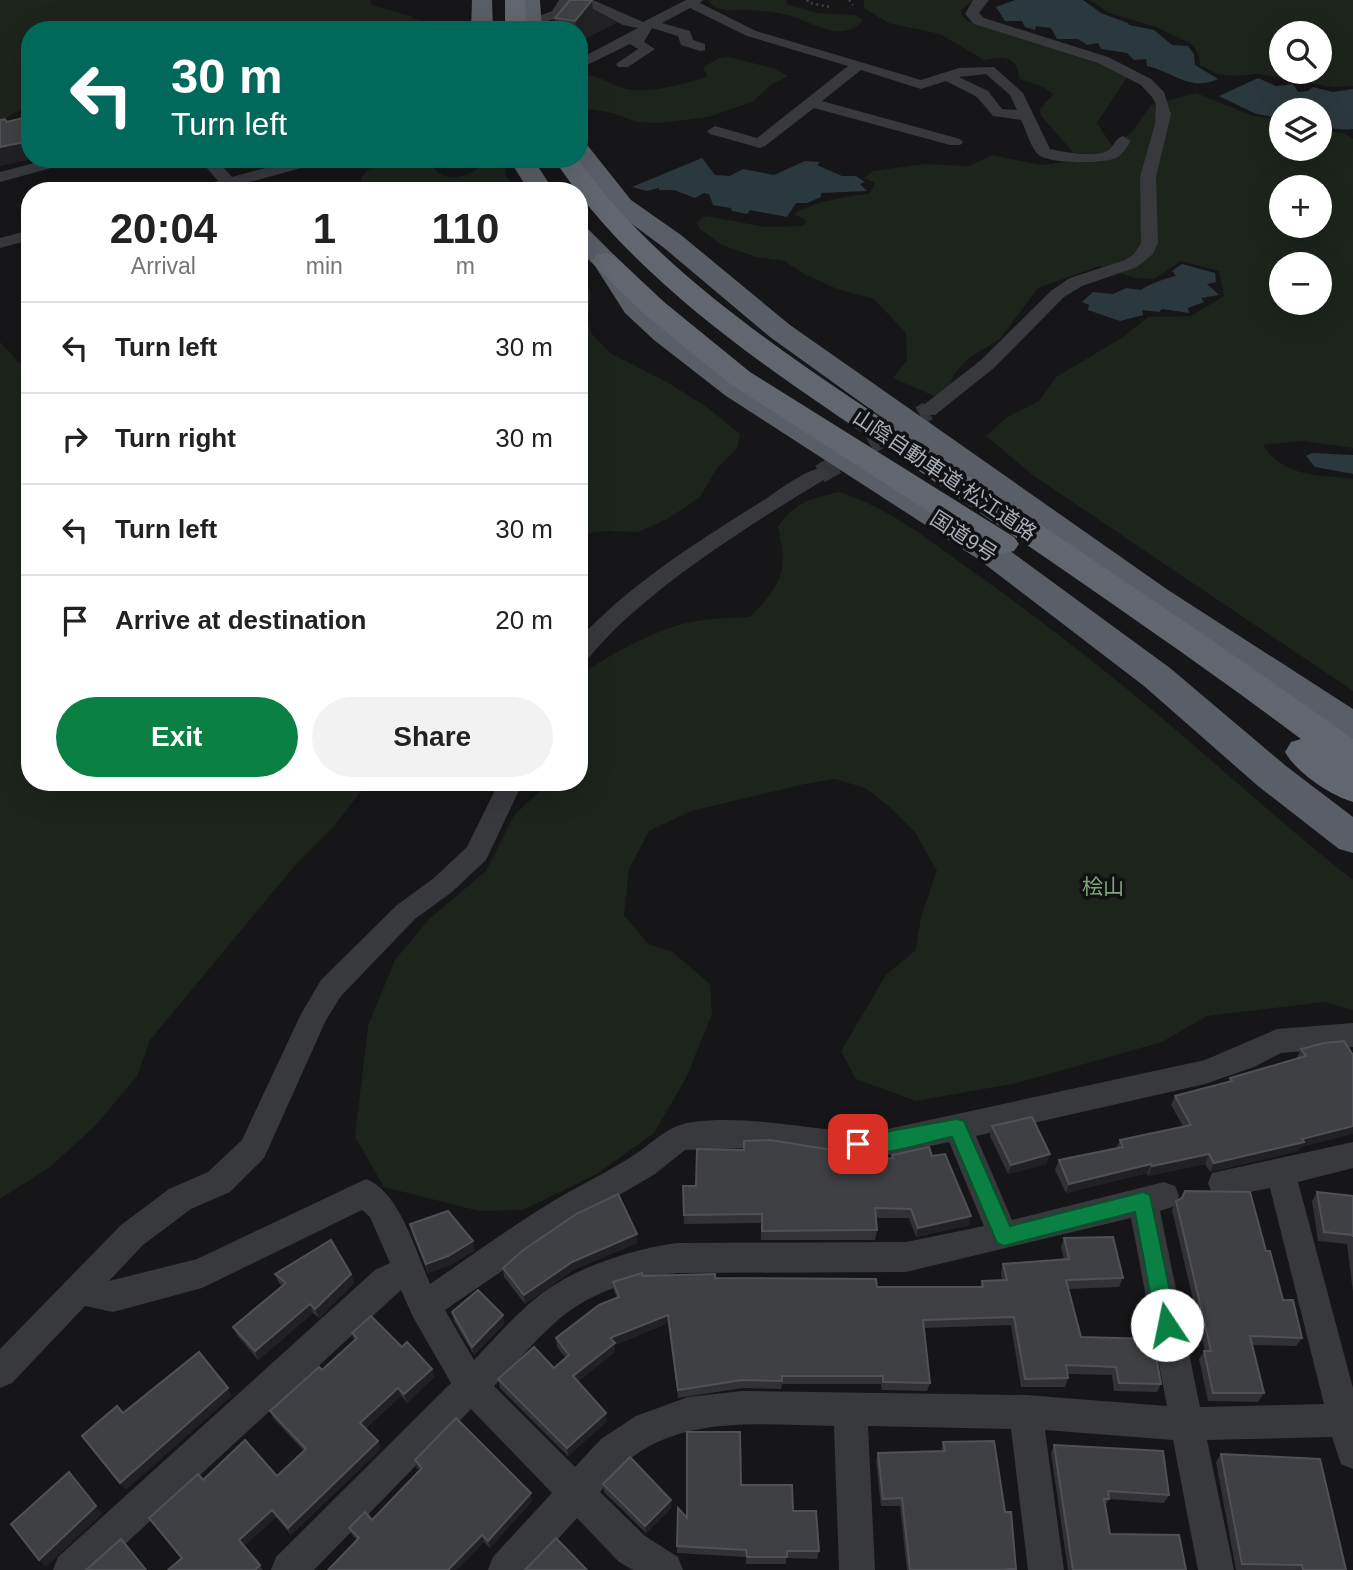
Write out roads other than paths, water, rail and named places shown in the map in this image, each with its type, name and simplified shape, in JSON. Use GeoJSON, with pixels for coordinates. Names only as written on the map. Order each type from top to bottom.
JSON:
{"type":"FeatureCollection","features":[{"type":"Feature","properties":{"kind":"highway"},"geometry":{"type":"LineString","coordinates":[[482,0],[482,21]]}},
{"type":"Feature","properties":{"kind":"highway"},"geometry":{"type":"LineString","coordinates":[[496,0],[496,21]]}},
{"type":"Feature","properties":{"kind":"highway"},"geometry":{"type":"LineString","coordinates":[[515,0],[524,21]]}},
{"type":"Feature","properties":{"kind":"highway"},"geometry":{"type":"LineString","coordinates":[[527,21],[530,0]]}},
{"type":"Feature","properties":{"kind":"highway"},"geometry":{"type":"LineString","coordinates":[[588,162],[622,205],[701,280],[1065,569]]}},
{"type":"Feature","properties":{"kind":"highway","name":"山陰自動車道;松江道路"},"geometry":{"type":"LineString","coordinates":[[574,168],[586,182]]}},
{"type":"Feature","properties":{"kind":"highway","name":"山陰自動車道;松江道路"},"geometry":{"type":"LineString","coordinates":[[588,185],[634,239],[675,279],[727,322],[1065,569]]}},
{"type":"Feature","properties":{"kind":"highway"},"geometry":{"type":"LineString","coordinates":[[622,205],[672,241],[780,331],[1156,598],[1337,746]]}},
{"type":"Feature","properties":{"kind":"highway","name":"山陰自動車道;松江道路"},"geometry":{"type":"LineString","coordinates":[[588,220],[652,287],[704,332],[769,380],[1337,746],[1353,790]]}},
{"type":"Feature","properties":{"kind":"highway","name":"国道9号"},"geometry":{"type":"LineString","coordinates":[[588,244],[605,261],[635,307],[664,334],[736,390],[1001,560],[1157,677],[1272,776],[1353,838]]}},
{"type":"Feature","properties":{"kind":"highway"},"geometry":{"type":"LineString","coordinates":[[605,261],[654,308],[740,378],[1065,569]]}},
{"type":"Feature","properties":{"kind":"street"},"geometry":{"type":"LineString","coordinates":[[539,21],[557,13],[566,0]]}},
{"type":"Feature","properties":{"kind":"street"},"geometry":{"type":"LineString","coordinates":[[583,0],[628,22],[685,34],[686,42],[700,47]]}},
{"type":"Feature","properties":{"kind":"street"},"geometry":{"type":"LineString","coordinates":[[928,411],[968,382],[1068,286],[1138,261],[1149,248],[1151,234],[1146,199],[1148,175],[1165,113],[1160,95],[1141,78],[1112,64],[979,22],[972,14],[982,0]]}},
{"type":"Feature","properties":{"kind":"street"},"geometry":{"type":"LineString","coordinates":[[588,60],[694,2],[729,23],[764,37],[921,85],[959,72],[989,69],[1016,93],[1044,152],[1052,156],[1105,156],[1113,153],[1123,141]]}},
{"type":"Feature","properties":{"kind":"street"},"geometry":{"type":"LineString","coordinates":[[623,64],[648,49],[636,43],[645,34],[647,27]]}},
{"type":"Feature","properties":{"kind":"street"},"geometry":{"type":"LineString","coordinates":[[715,131],[760,143],[859,65]]}},
{"type":"Feature","properties":{"kind":"street"},"geometry":{"type":"LineString","coordinates":[[948,76],[983,94],[989,105],[999,113],[1027,116]]}},
{"type":"Feature","properties":{"kind":"street"},"geometry":{"type":"LineString","coordinates":[[811,103],[955,142]]}},
{"type":"Feature","properties":{"kind":"street"},"geometry":{"type":"LineString","coordinates":[[0,177],[34,168]]}},
{"type":"Feature","properties":{"kind":"street"},"geometry":{"type":"LineString","coordinates":[[215,168],[228,182]]}},
{"type":"Feature","properties":{"kind":"street"},"geometry":{"type":"LineString","coordinates":[[233,182],[285,168]]}},
{"type":"Feature","properties":{"kind":"street"},"geometry":{"type":"LineString","coordinates":[[0,243],[21,237]]}},
{"type":"Feature","properties":{"kind":"street"},"geometry":{"type":"LineString","coordinates":[[588,645],[610,621],[665,578],[756,512],[820,474]]}},
{"type":"Feature","properties":{"kind":"street"},"geometry":{"type":"LineString","coordinates":[[0,1371],[132,1235],[180,1199],[219,1182],[253,1149],[315,1014],[331,988],[406,912],[443,885],[477,853],[507,791]]}},
{"type":"Feature","properties":{"kind":"street"},"geometry":{"type":"LineString","coordinates":[[424,1306],[564,1210],[644,1165],[677,1139],[693,1135],[769,1134],[843,1145],[874,1144],[1205,1072],[1244,1058],[1277,1041],[1353,1035]]}},
{"type":"Feature","properties":{"kind":"street"},"geometry":{"type":"LineString","coordinates":[[957,1127],[1004,1236]]}},
{"type":"Feature","properties":{"kind":"street"},"geometry":{"type":"LineString","coordinates":[[1223,1183],[1281,1173],[1353,1154]]}},
{"type":"Feature","properties":{"kind":"street"},"geometry":{"type":"LineString","coordinates":[[506,1570],[614,1451],[648,1428],[688,1414],[743,1408],[1026,1412],[1349,1436],[1281,1173]]}},
{"type":"Feature","properties":{"kind":"street"},"geometry":{"type":"LineString","coordinates":[[80,1290],[113,1297],[202,1273],[366,1193],[381,1208],[424,1306],[472,1387],[632,1549],[665,1570]]}},
{"type":"Feature","properties":{"kind":"street"},"geometry":{"type":"LineString","coordinates":[[289,1570],[548,1308],[588,1283],[619,1269],[651,1260],[840,1255],[906,1257],[1004,1236],[1153,1198],[1186,1423],[1216,1570]]}},
{"type":"Feature","properties":{"kind":"street"},"geometry":{"type":"LineString","coordinates":[[71,1570],[386,1281],[408,1270]]}},
{"type":"Feature","properties":{"kind":"street"},"geometry":{"type":"LineString","coordinates":[[850,1409],[857,1570]]}},
{"type":"Feature","properties":{"kind":"street"},"geometry":{"type":"LineString","coordinates":[[1026,1412],[1046,1570]]}},
{"type":"Feature","properties":{"kind":"tunnel"},"geometry":{"type":"LineString","coordinates":[[820,474],[928,411]]}},
{"type":"Feature","properties":{"kind":"park label","name":"桧山"},"geometry":{"type":"Point","coordinates":[1103,886]}}]}
